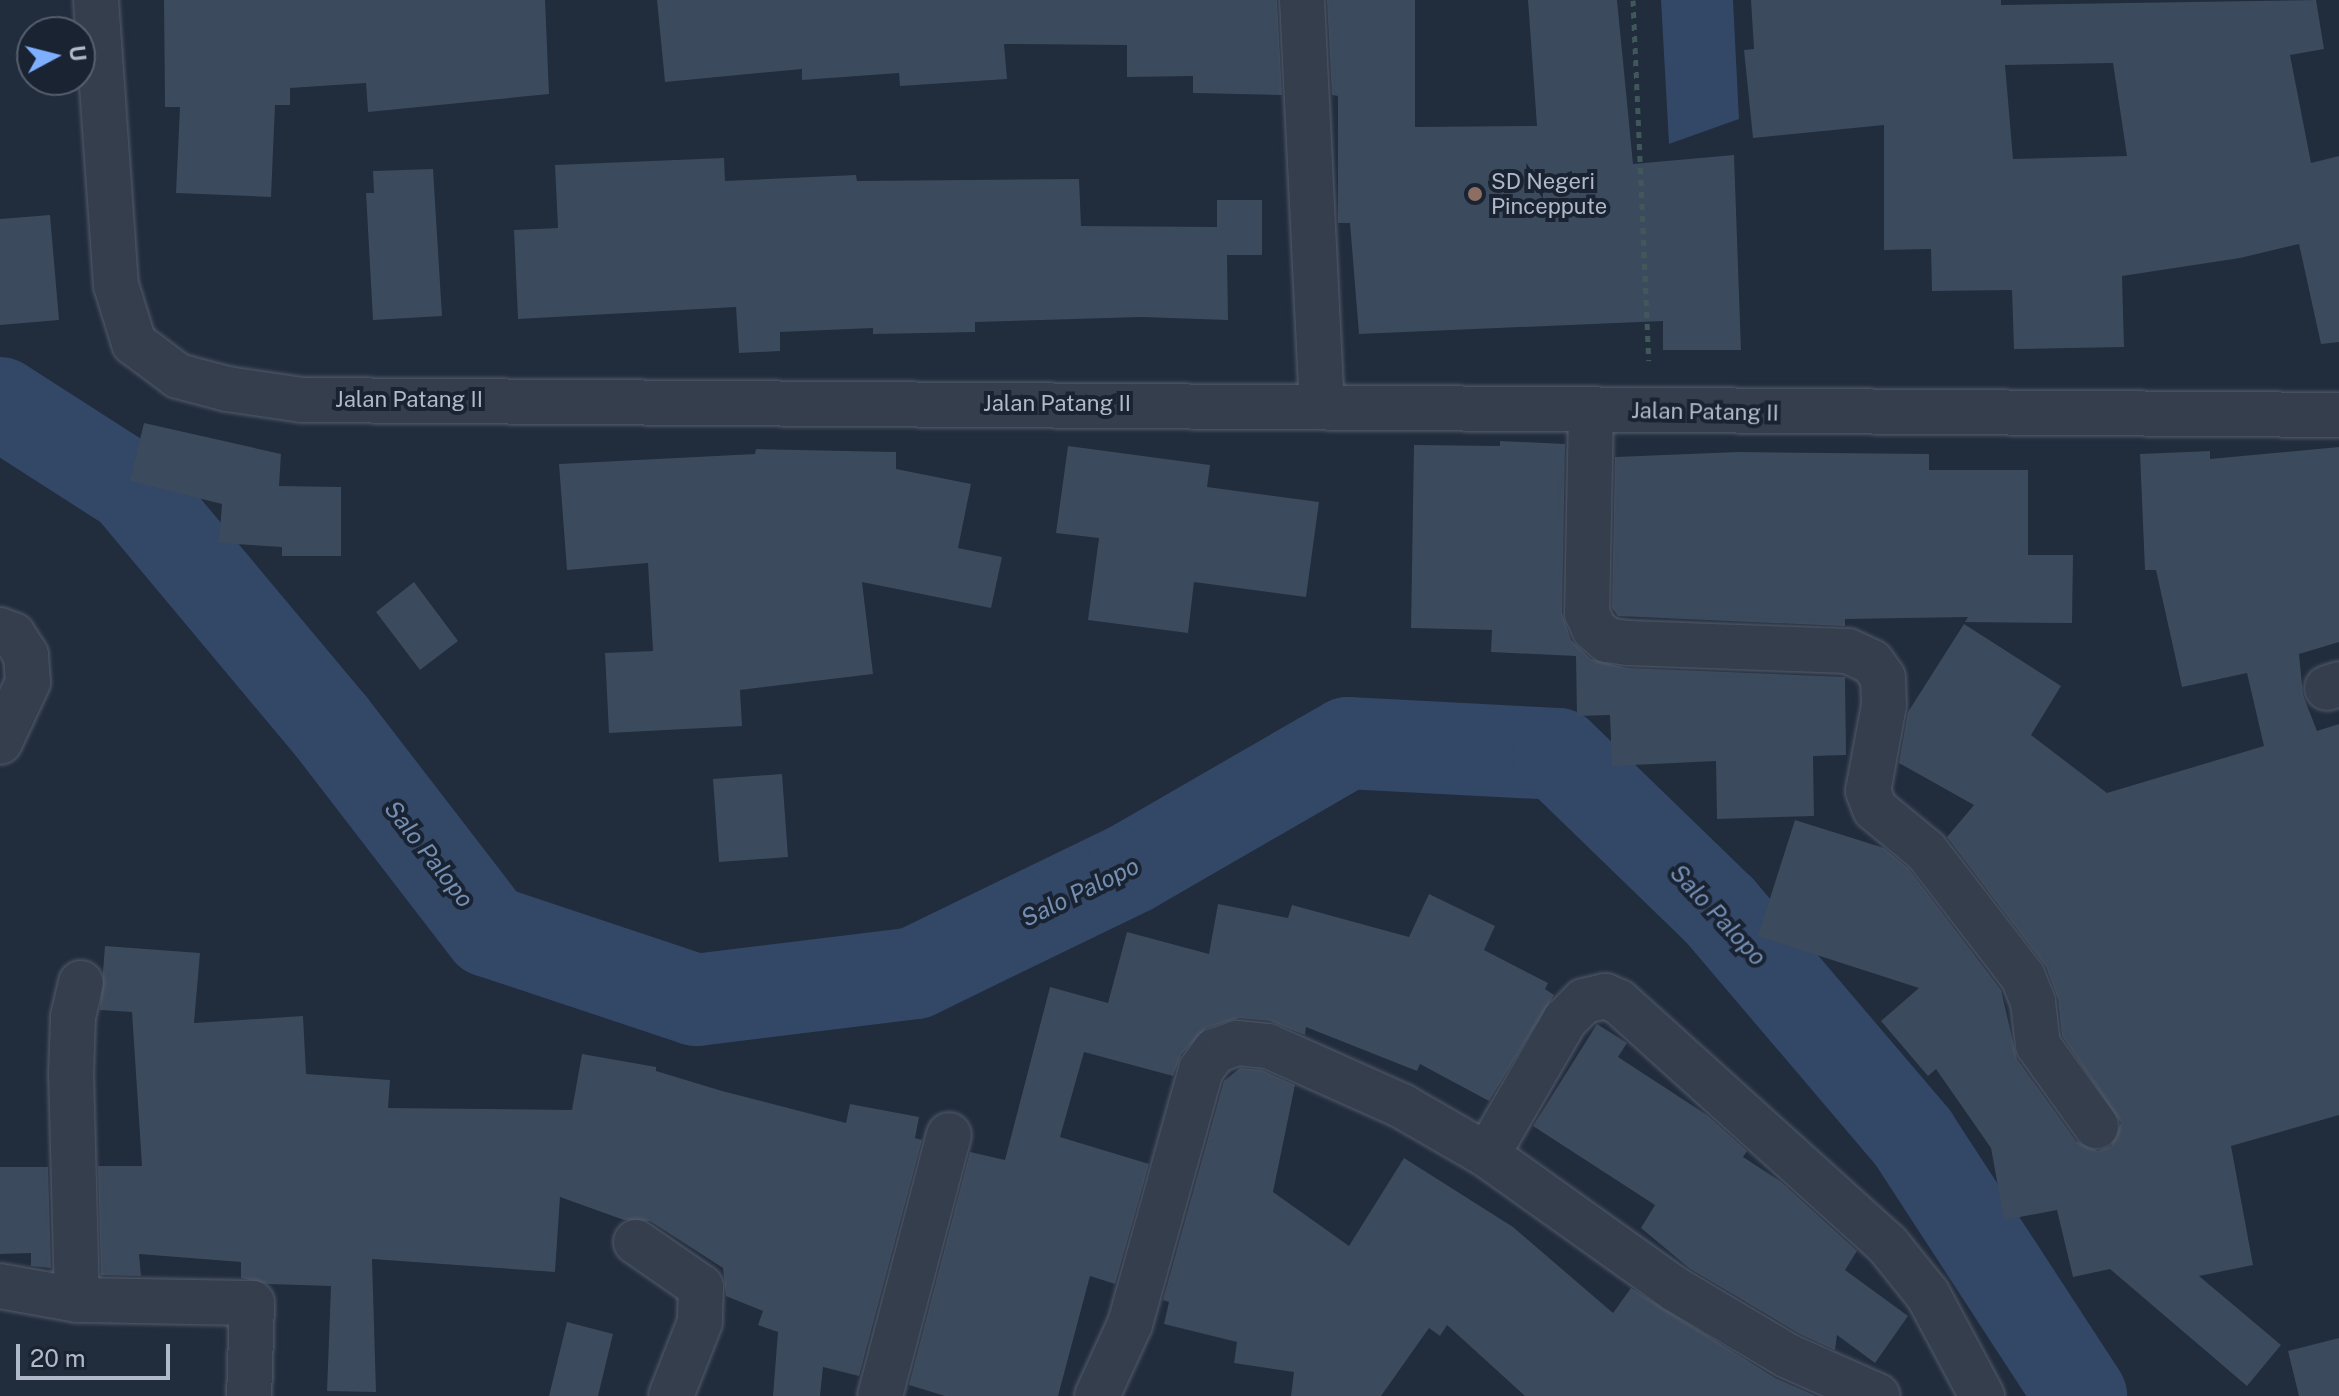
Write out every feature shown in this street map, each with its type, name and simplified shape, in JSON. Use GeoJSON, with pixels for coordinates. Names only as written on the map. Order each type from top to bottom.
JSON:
{"type":"FeatureCollection","features":[{"type":"Feature","properties":{"kind":"street","name":"Jalan Patang II"},"geometry":{"type":"LineString","coordinates":[[96,0],[116,285],[134,343],[178,376],[302,400],[1322,405],[2339,415]]}},
{"type":"Feature","properties":{"kind":"street"},"geometry":{"type":"LineString","coordinates":[[1302,0],[1322,405]]}},
{"type":"Feature","properties":{"kind":"street"},"geometry":{"type":"LineString","coordinates":[[1591,410],[1587,613],[1594,629],[1607,640],[1628,643],[1848,651],[1872,662],[1883,678],[1884,705],[1868,791],[1875,809],[1934,860],[2023,977],[2033,1002],[2038,1045],[2096,1126]]}},
{"type":"Feature","properties":{"kind":"street"},"geometry":{"type":"LineString","coordinates":[[0,630],[13,635],[26,655],[28,682],[0,742]]}},
{"type":"Feature","properties":{"kind":"street"},"geometry":{"type":"LineString","coordinates":[[77,1300],[71,1075],[73,1017],[81,983]]}},
{"type":"Feature","properties":{"kind":"street"},"geometry":{"type":"LineString","coordinates":[[1487,1155],[1565,1020],[1584,1001],[1605,996],[1619,1002],[1887,1244],[1928,1295],[1982,1396]]}},
{"type":"Feature","properties":{"kind":"street"},"geometry":{"type":"LineString","coordinates":[[1097,1396],[1130,1324],[1201,1070],[1215,1051],[1237,1043],[1268,1046],[1402,1106],[1487,1155],[1675,1289],[1788,1356],[1878,1396]]}},
{"type":"Feature","properties":{"kind":"street"},"geometry":{"type":"LineString","coordinates":[[880,1396],[949,1135]]}},
{"type":"Feature","properties":{"kind":"street"},"geometry":{"type":"LineString","coordinates":[[636,1242],[701,1287],[700,1322],[671,1396]]}},
{"type":"Feature","properties":{"kind":"street"},"geometry":{"type":"LineString","coordinates":[[0,1286],[77,1300],[252,1303],[249,1396]]}},
{"type":"Feature","properties":{"kind":"path"},"geometry":{"type":"LineString","coordinates":[[1633,0],[1651,410]]}},
{"type":"Feature","properties":{"kind":"water"},"geometry":{"type":"Polygon","coordinates":[[[1661,0],[1733,0],[1739,119],[1669,144],[1661,0]]]}},
{"type":"Feature","properties":{"kind":"building"},"geometry":{"type":"Polygon","coordinates":[[[164,0],[545,0],[549,94],[368,112],[366,83],[290,88],[290,105],[275,105],[271,197],[176,193],[180,107],[165,107],[164,0]]]}},
{"type":"Feature","properties":{"kind":"building"},"geometry":{"type":"Polygon","coordinates":[[[657,0],[1277,0],[1282,95],[1193,93],[1193,76],[1127,77],[1127,45],[1004,44],[1007,79],[900,86],[899,73],[802,80],[802,69],[665,82],[657,0]]]}},
{"type":"Feature","properties":{"kind":"building","name":"SD Negeri Pinceppute"},"geometry":{"type":"Polygon","coordinates":[[[1327,0],[1415,0],[1415,127],[1537,126],[1528,0],[1617,0],[1633,164],[1734,155],[1741,350],[1663,350],[1663,321],[1359,334],[1350,223],[1338,223],[1338,96],[1332,95],[1327,0]]]}},
{"type":"Feature","properties":{"kind":"building"},"geometry":{"type":"Polygon","coordinates":[[[1751,0],[2001,0],[2001,5],[2316,0],[2324,49],[2290,55],[2311,163],[2339,156],[2339,342],[2321,344],[2299,244],[2240,258],[2122,276],[2124,347],[2014,349],[2012,290],[1932,291],[1931,249],[1884,250],[1884,125],[1753,138],[1744,50],[1754,49],[1751,0]],[[2113,63],[2005,65],[2013,159],[2127,156],[2113,63]]]}},
{"type":"Feature","properties":{"kind":"building"},"geometry":{"type":"Polygon","coordinates":[[[724,158],[725,181],[856,175],[857,181],[1079,179],[1081,226],[1217,227],[1217,200],[1262,200],[1262,255],[1227,255],[1228,320],[1141,317],[975,322],[975,332],[873,334],[873,328],[780,332],[780,351],[739,353],[736,307],[518,319],[514,230],[558,228],[555,165],[724,158]]]}},
{"type":"Feature","properties":{"kind":"building"},"geometry":{"type":"Polygon","coordinates":[[[433,169],[442,316],[373,320],[366,193],[374,193],[373,171],[433,169]]]}},
{"type":"Feature","properties":{"kind":"building"},"geometry":{"type":"Polygon","coordinates":[[[50,215],[59,320],[0,325],[0,219],[50,215]]]}},
{"type":"Feature","properties":{"kind":"building"},"geometry":{"type":"Polygon","coordinates":[[[144,423],[281,454],[279,486],[341,487],[341,556],[282,556],[282,547],[219,543],[222,504],[130,481],[144,423]]]}},
{"type":"Feature","properties":{"kind":"building"},"geometry":{"type":"Polygon","coordinates":[[[1500,441],[1565,444],[1562,613],[1571,640],[1591,659],[1627,668],[1845,677],[1846,755],[1813,756],[1814,816],[1717,819],[1716,761],[1612,766],[1610,715],[1577,716],[1576,656],[1491,652],[1492,630],[1411,628],[1414,445],[1500,446],[1500,441]]]}},
{"type":"Feature","properties":{"kind":"building"},"geometry":{"type":"Polygon","coordinates":[[[1068,446],[1210,465],[1207,487],[1319,502],[1306,597],[1194,582],[1188,633],[1088,620],[1099,538],[1056,533],[1068,446]]]}},
{"type":"Feature","properties":{"kind":"building"},"geometry":{"type":"Polygon","coordinates":[[[2339,447],[2339,642],[2299,654],[2303,695],[2317,731],[2339,724],[2339,1115],[2231,1146],[2253,1265],[2199,1276],[2281,1345],[2247,1386],[2110,1269],[2073,1277],[2057,1210],[2004,1220],[1991,1148],[1936,1069],[1928,1076],[1881,1021],[1919,988],[1758,936],[1795,820],[1884,848],[1908,868],[2001,990],[2017,1059],[2076,1141],[2098,1151],[2111,1146],[2121,1123],[2062,1036],[2058,999],[2046,967],[1947,837],[1974,805],[1899,763],[1908,712],[1964,624],[2061,686],[2031,735],[2107,793],[2264,746],[2247,673],[2182,687],[2156,570],[2145,570],[2140,454],[2210,451],[2210,459],[2339,447]]]}},
{"type":"Feature","properties":{"kind":"building"},"geometry":{"type":"Polygon","coordinates":[[[756,449],[896,452],[896,469],[971,484],[958,548],[1002,557],[991,608],[862,582],[873,674],[740,690],[742,726],[609,733],[605,653],[653,651],[648,563],[567,570],[559,464],[755,454],[756,449]]]}},
{"type":"Feature","properties":{"kind":"building"},"geometry":{"type":"Polygon","coordinates":[[[1738,452],[1929,454],[1929,470],[2028,470],[2028,555],[2073,555],[2072,623],[1965,622],[1968,617],[1845,619],[1845,626],[1618,616],[1612,608],[1615,457],[1738,452]]]}},
{"type":"Feature","properties":{"kind":"building"},"geometry":{"type":"Polygon","coordinates":[[[414,582],[458,641],[420,670],[376,612],[414,582]]]}},
{"type":"Feature","properties":{"kind":"building"},"geometry":{"type":"Polygon","coordinates":[[[782,774],[788,857],[719,862],[713,779],[782,774]]]}},
{"type":"Feature","properties":{"kind":"building"},"geometry":{"type":"Polygon","coordinates":[[[1429,894],[1495,926],[1484,950],[1548,983],[1545,989],[1554,995],[1489,1101],[1420,1064],[1417,1071],[1306,1027],[1305,1035],[1270,1021],[1239,1018],[1206,1028],[1181,1055],[1173,1076],[1084,1052],[1060,1137],[1149,1164],[1115,1284],[1090,1276],[1058,1396],[945,1396],[909,1385],[970,1152],[1005,1160],[1050,987],[1108,1003],[1127,932],[1209,954],[1218,904],[1288,918],[1292,905],[1409,937],[1429,894]]]}},
{"type":"Feature","properties":{"kind":"building"},"geometry":{"type":"Polygon","coordinates":[[[105,946],[200,953],[194,1023],[303,1016],[306,1074],[390,1080],[388,1108],[572,1110],[582,1054],[656,1067],[656,1071],[722,1091],[846,1123],[850,1104],[919,1117],[915,1138],[922,1140],[859,1376],[823,1367],[820,1396],[773,1396],[778,1332],[758,1325],[763,1311],[726,1296],[723,1268],[650,1221],[624,1220],[560,1197],[555,1272],[372,1259],[376,1392],[327,1391],[331,1286],[268,1284],[241,1278],[241,1262],[139,1254],[141,1276],[101,1275],[98,1166],[142,1166],[132,1012],[100,1010],[105,946]]]}},
{"type":"Feature","properties":{"kind":"building"},"geometry":{"type":"Polygon","coordinates":[[[1597,1024],[1627,1043],[1618,1057],[1707,1115],[1747,1151],[1743,1157],[1780,1181],[1857,1251],[1845,1270],[1908,1316],[1875,1363],[1837,1335],[1835,1350],[1800,1334],[1689,1268],[1641,1228],[1655,1205],[1533,1126],[1597,1024]]]}},
{"type":"Feature","properties":{"kind":"building"},"geometry":{"type":"Polygon","coordinates":[[[1240,1068],[1262,1070],[1295,1085],[1273,1192],[1349,1246],[1404,1158],[1513,1227],[1613,1313],[1631,1288],[1775,1378],[1816,1396],[1525,1396],[1447,1325],[1440,1336],[1429,1328],[1381,1396],[1291,1396],[1294,1372],[1234,1363],[1237,1342],[1164,1324],[1169,1302],[1163,1300],[1224,1081],[1240,1068]]]}},
{"type":"Feature","properties":{"kind":"building"},"geometry":{"type":"Polygon","coordinates":[[[0,1167],[48,1167],[51,1268],[31,1266],[31,1253],[0,1254],[0,1167]]]}},
{"type":"Feature","properties":{"kind":"building"},"geometry":{"type":"Polygon","coordinates":[[[567,1322],[613,1334],[598,1396],[549,1396],[567,1322]]]}},
{"type":"Feature","properties":{"kind":"building"},"geometry":{"type":"Polygon","coordinates":[[[2339,1338],[2339,1396],[2299,1396],[2288,1351],[2339,1338]]]}},
{"type":"Feature","properties":{"kind":"waterway","name":"Salo Palopo"},"geometry":{"type":"LineString","coordinates":[[0,403],[131,487],[331,726],[489,931],[696,1000],[915,973],[1133,867],[1348,743],[1558,754],[1720,911],[1913,1138],[2081,1396]]}},
{"type":"Feature","properties":{"kind":"place","name":"SD Negeri Pinceppute"},"geometry":{"type":"Point","coordinates":[1475,194]}}]}
